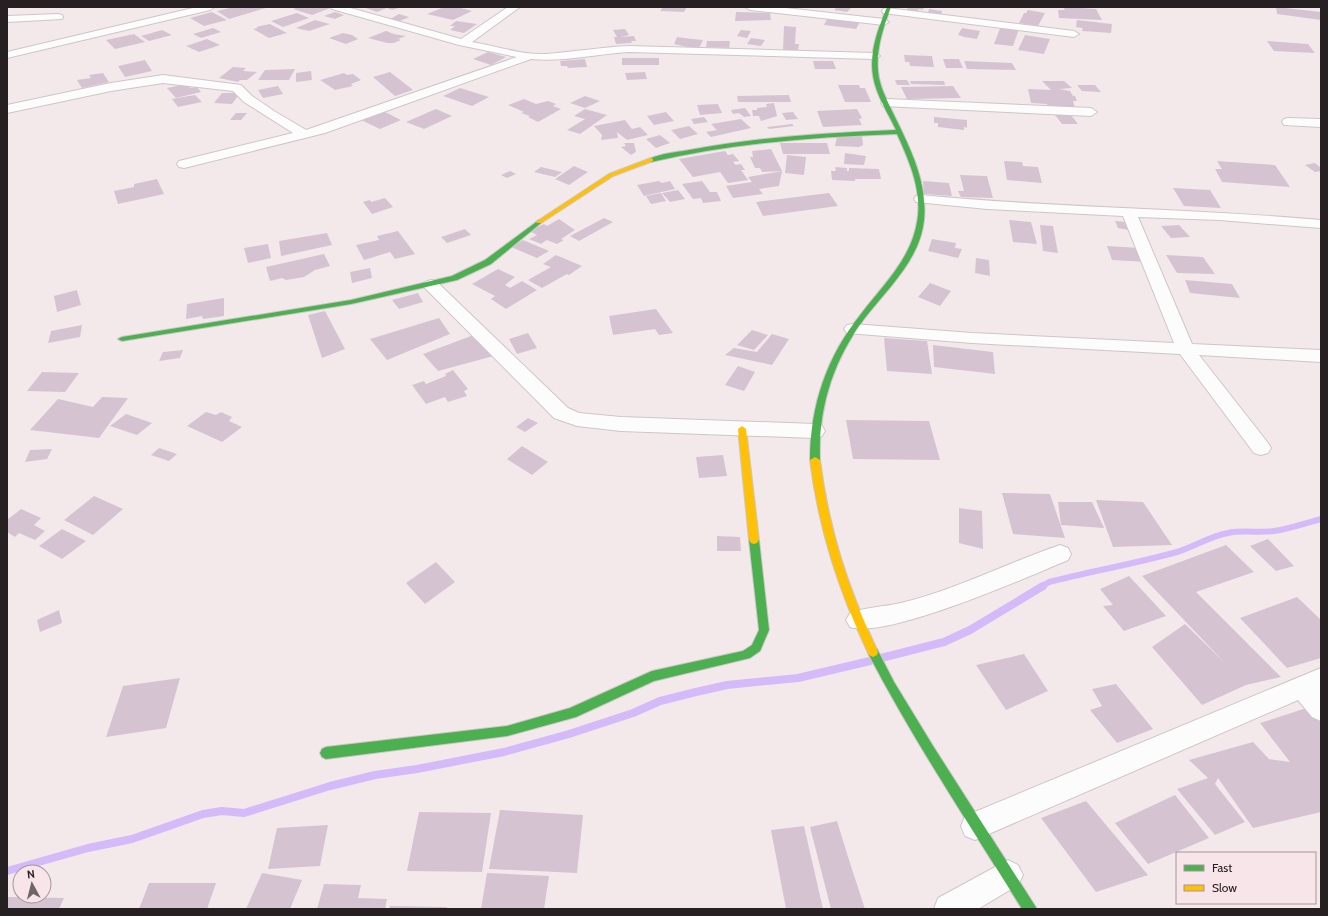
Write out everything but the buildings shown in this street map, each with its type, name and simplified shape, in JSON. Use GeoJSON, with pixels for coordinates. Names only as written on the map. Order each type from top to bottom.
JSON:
{"type":"FeatureCollection","features":[{"type":"Feature","properties":{"kind":"street"},"geometry":{"type":"LineString","coordinates":[[7,55],[210,7]]}},
{"type":"Feature","properties":{"kind":"street"},"geometry":{"type":"LineString","coordinates":[[336,7],[462,43],[530,56],[629,49],[874,56]]}},
{"type":"Feature","properties":{"kind":"street"},"geometry":{"type":"LineString","coordinates":[[462,43],[515,7]]}},
{"type":"Feature","properties":{"kind":"street"},"geometry":{"type":"LineString","coordinates":[[750,7],[887,13],[1074,34]]}},
{"type":"Feature","properties":{"kind":"street"},"geometry":{"type":"LineString","coordinates":[[887,13],[874,56],[875,73],[914,166],[922,199],[919,236],[904,266],[853,329],[839,350],[824,390],[815,431],[815,459],[822,514],[829,545],[862,630],[883,676],[975,826],[1030,909]]}},
{"type":"Feature","properties":{"kind":"street"},"geometry":{"type":"LineString","coordinates":[[7,19],[58,17]]}},
{"type":"Feature","properties":{"kind":"street"},"geometry":{"type":"LineString","coordinates":[[184,164],[305,134],[530,56]]}},
{"type":"Feature","properties":{"kind":"street"},"geometry":{"type":"LineString","coordinates":[[7,109],[111,87],[163,80],[236,88],[248,99],[270,114],[305,134]]}},
{"type":"Feature","properties":{"kind":"street"},"geometry":{"type":"LineString","coordinates":[[887,103],[1091,112]]}},
{"type":"Feature","properties":{"kind":"street"},"geometry":{"type":"LineString","coordinates":[[1288,122],[1321,123]]}},
{"type":"Feature","properties":{"kind":"street"},"geometry":{"type":"LineString","coordinates":[[122,339],[291,313],[454,278],[488,262],[545,217],[611,175],[626,168],[682,152],[751,142],[818,135],[899,132]]}},
{"type":"Feature","properties":{"kind":"street"},"geometry":{"type":"LineString","coordinates":[[922,199],[974,205],[1129,213],[1186,214],[1321,224]]}},
{"type":"Feature","properties":{"kind":"street"},"geometry":{"type":"LineString","coordinates":[[1129,213],[1186,350],[1261,448]]}},
{"type":"Feature","properties":{"kind":"street"},"geometry":{"type":"LineString","coordinates":[[431,284],[561,413],[577,419],[621,424],[815,431]]}},
{"type":"Feature","properties":{"kind":"street"},"geometry":{"type":"LineString","coordinates":[[853,329],[972,338],[1321,356]]}},
{"type":"Feature","properties":{"kind":"street"},"geometry":{"type":"LineString","coordinates":[[326,753],[507,731],[572,713],[652,676],[746,655],[756,648],[764,630],[742,429]]}},
{"type":"Feature","properties":{"kind":"street"},"geometry":{"type":"LineString","coordinates":[[862,630],[901,613],[993,582],[1060,554]]}},
{"type":"Feature","properties":{"kind":"street"},"geometry":{"type":"LineString","coordinates":[[975,826],[1312,683],[1321,710]]}},
{"type":"Feature","properties":{"kind":"street"},"geometry":{"type":"LineString","coordinates":[[948,909],[1008,875]]}},
{"type":"Feature","properties":{"kind":"waterway"},"geometry":{"type":"LineString","coordinates":[[1041,587],[1049,582],[1177,552],[1221,534],[1233,532],[1274,531],[1321,519]]}},
{"type":"Feature","properties":{"kind":"waterway"},"geometry":{"type":"LineString","coordinates":[[881,658],[944,642],[970,630],[1043,586]]}},
{"type":"Feature","properties":{"kind":"waterway"},"geometry":{"type":"LineString","coordinates":[[7,871],[88,848],[132,839],[203,814],[222,811],[244,813],[330,786],[375,775],[417,769],[504,752],[569,734],[633,713],[660,701],[696,692],[727,685],[798,678],[870,661]]}},
{"type":"Feature","properties":{"kind":"traffic: fast"},"geometry":{"type":"LineString","coordinates":[[815,460],[816,422],[825,384],[832,366],[851,332],[906,260],[918,234],[921,220],[920,191],[917,177],[907,149],[880,90],[876,76],[876,46],[889,7]]}},
{"type":"Feature","properties":{"kind":"traffic: fast"},"geometry":{"type":"LineString","coordinates":[[651,160],[712,147],[774,139],[899,132]]}},
{"type":"Feature","properties":{"kind":"traffic: fast"},"geometry":{"type":"LineString","coordinates":[[122,339],[351,302],[454,278],[488,262],[539,222]]}},
{"type":"Feature","properties":{"kind":"traffic: fast"},"geometry":{"type":"LineString","coordinates":[[326,753],[507,731],[572,713],[652,676],[746,655],[756,648],[764,630],[754,540]]}},
{"type":"Feature","properties":{"kind":"traffic: fast"},"geometry":{"type":"LineString","coordinates":[[873,652],[890,685],[928,750],[1030,909]]}},
{"type":"Feature","properties":{"kind":"traffic: slow"},"geometry":{"type":"LineString","coordinates":[[539,222],[611,175],[651,160]]}},
{"type":"Feature","properties":{"kind":"traffic: slow"},"geometry":{"type":"LineString","coordinates":[[742,429],[754,540]]}},
{"type":"Feature","properties":{"kind":"traffic: slow"},"geometry":{"type":"LineString","coordinates":[[815,460],[818,485],[828,535],[835,559],[852,606],[873,652]]}}]}
